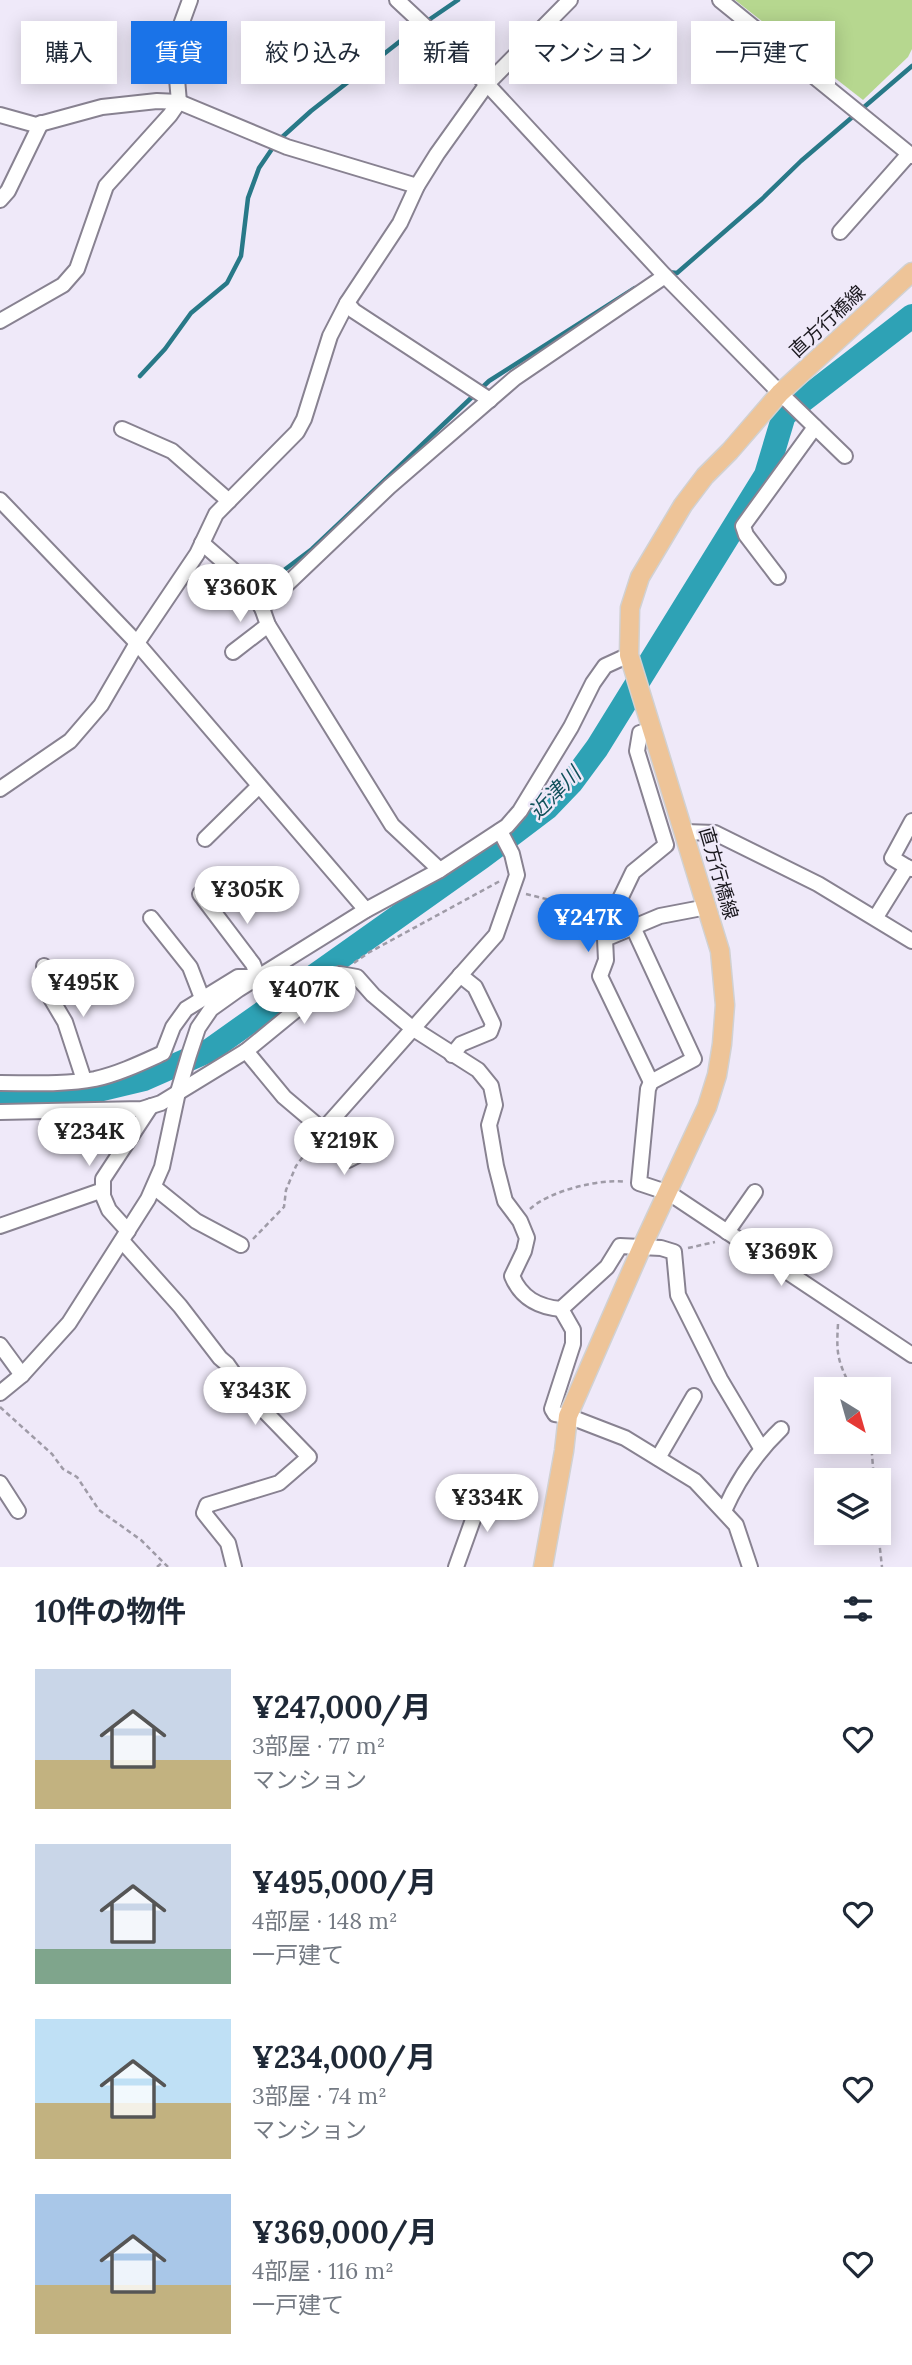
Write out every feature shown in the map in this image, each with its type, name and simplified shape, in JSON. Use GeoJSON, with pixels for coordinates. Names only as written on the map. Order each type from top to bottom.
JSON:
{"type":"FeatureCollection","features":[{"type":"Feature","properties":{"kind":"main road","name":"直方行橋線"},"geometry":{"type":"LineString","coordinates":[[543,1567],[568,1416],[707,1107],[717,1075],[722,1044],[725,1005],[720,951],[629,655],[630,608],[640,577],[664,534],[705,476],[780,394],[912,272]]}},
{"type":"Feature","properties":{"kind":"street"},"geometry":{"type":"LineString","coordinates":[[0,321],[63,285],[77,269],[106,186],[170,116],[179,102],[174,44],[190,0]]}},
{"type":"Feature","properties":{"kind":"street"},"geometry":{"type":"LineString","coordinates":[[397,0],[420,21]]}},
{"type":"Feature","properties":{"kind":"street"},"geometry":{"type":"LineString","coordinates":[[495,76],[570,0]]}},
{"type":"Feature","properties":{"kind":"street"},"geometry":{"type":"LineString","coordinates":[[720,0],[911,155],[840,232]]}},
{"type":"Feature","properties":{"kind":"street"},"geometry":{"type":"LineString","coordinates":[[0,789],[70,741],[102,705],[137,643],[202,544],[216,514],[297,432],[304,419],[330,336],[347,303],[400,223],[417,186],[437,154],[487,84],[665,276],[780,394],[845,456]]}},
{"type":"Feature","properties":{"kind":"street"},"geometry":{"type":"LineString","coordinates":[[0,115],[36,125],[102,107],[157,101],[179,102],[287,147],[417,186]]}},
{"type":"Feature","properties":{"kind":"street"},"geometry":{"type":"LineString","coordinates":[[0,199],[8,191],[41,124]]}},
{"type":"Feature","properties":{"kind":"street"},"geometry":{"type":"LineString","coordinates":[[262,608],[389,487],[514,378],[665,276]]}},
{"type":"Feature","properties":{"kind":"street"},"geometry":{"type":"LineString","coordinates":[[347,303],[354,311],[490,400]]}},
{"type":"Feature","properties":{"kind":"street"},"geometry":{"type":"LineString","coordinates":[[778,577],[746,535],[743,526],[815,427]]}},
{"type":"Feature","properties":{"kind":"street"},"geometry":{"type":"LineString","coordinates":[[122,429],[172,451],[229,501]]}},
{"type":"Feature","properties":{"kind":"street"},"geometry":{"type":"LineString","coordinates":[[0,500],[137,643],[366,910]]}},
{"type":"Feature","properties":{"kind":"street"},"geometry":{"type":"LineString","coordinates":[[202,544],[242,578],[262,608],[268,625],[392,825],[440,870]]}},
{"type":"Feature","properties":{"kind":"street"},"geometry":{"type":"LineString","coordinates":[[233,652],[268,625]]}},
{"type":"Feature","properties":{"kind":"street"},"geometry":{"type":"LineString","coordinates":[[0,1393],[22,1375],[69,1323],[154,1187],[162,1167],[178,1092],[198,1028],[211,1009],[366,910],[440,870],[500,831],[520,811],[571,727],[599,674],[605,666],[629,655]]}},
{"type":"Feature","properties":{"kind":"street"},"geometry":{"type":"LineString","coordinates":[[651,1082],[694,1059],[621,899],[633,872],[666,845],[637,751],[640,733],[652,729]]}},
{"type":"Feature","properties":{"kind":"street"},"geometry":{"type":"LineString","coordinates":[[205,839],[259,786]]}},
{"type":"Feature","properties":{"kind":"street"},"geometry":{"type":"LineString","coordinates":[[876,917],[910,868],[892,858],[912,821]]}},
{"type":"Feature","properties":{"kind":"street"},"geometry":{"type":"LineString","coordinates":[[323,1130],[496,935],[517,875],[512,854],[500,831]]}},
{"type":"Feature","properties":{"kind":"street"},"geometry":{"type":"LineString","coordinates":[[685,832],[715,833],[818,884],[912,941]]}},
{"type":"Feature","properties":{"kind":"street"},"geometry":{"type":"LineString","coordinates":[[200,894],[253,964],[258,977]]}},
{"type":"Feature","properties":{"kind":"street"},"geometry":{"type":"LineString","coordinates":[[708,907],[660,916],[606,939],[606,960],[600,976],[651,1082],[639,1184],[669,1193],[912,1355]]}},
{"type":"Feature","properties":{"kind":"street"},"geometry":{"type":"LineString","coordinates":[[151,918],[190,967],[202,998]]}},
{"type":"Feature","properties":{"kind":"street"},"geometry":{"type":"LineString","coordinates":[[44,966],[49,995],[65,1022],[84,1080]]}},
{"type":"Feature","properties":{"kind":"street"},"geometry":{"type":"LineString","coordinates":[[0,1112],[142,1108],[161,1103],[246,1051],[340,974],[357,977],[373,995],[412,1028],[478,1070],[491,1086],[495,1105],[489,1125],[496,1166],[505,1200],[520,1221],[527,1238],[512,1276],[516,1286],[543,1307],[561,1309],[607,1267],[620,1246],[661,1248],[674,1252],[678,1295],[720,1379],[761,1448]]}},
{"type":"Feature","properties":{"kind":"street"},"geometry":{"type":"LineString","coordinates":[[452,1055],[461,1044],[490,1032],[493,1024],[475,987],[460,975]]}},
{"type":"Feature","properties":{"kind":"street"},"geometry":{"type":"LineString","coordinates":[[0,1083],[96,1079],[136,1065],[163,1053],[173,1027],[186,1009],[238,977],[258,977]]}},
{"type":"Feature","properties":{"kind":"street"},"geometry":{"type":"LineString","coordinates":[[246,1051],[284,1097],[323,1130],[348,1160],[381,1143]]}},
{"type":"Feature","properties":{"kind":"street"},"geometry":{"type":"LineString","coordinates":[[151,1106],[103,1179],[103,1196],[109,1210],[125,1236],[248,1394],[309,1457],[279,1483],[206,1505],[204,1514],[228,1543],[234,1567]]}},
{"type":"Feature","properties":{"kind":"street"},"geometry":{"type":"LineString","coordinates":[[154,1187],[196,1221],[241,1245]]}},
{"type":"Feature","properties":{"kind":"street"},"geometry":{"type":"LineString","coordinates":[[0,1226],[103,1190]]}},
{"type":"Feature","properties":{"kind":"street"},"geometry":{"type":"LineString","coordinates":[[731,1234],[755,1192]]}},
{"type":"Feature","properties":{"kind":"street"},"geometry":{"type":"LineString","coordinates":[[561,1309],[573,1330],[573,1344],[552,1409],[555,1414],[568,1416],[625,1438],[695,1481],[736,1525],[750,1567]]}},
{"type":"Feature","properties":{"kind":"street"},"geometry":{"type":"LineString","coordinates":[[0,1345],[22,1375]]}},
{"type":"Feature","properties":{"kind":"street"},"geometry":{"type":"LineString","coordinates":[[658,1458],[694,1396]]}},
{"type":"Feature","properties":{"kind":"street"},"geometry":{"type":"LineString","coordinates":[[724,1511],[734,1488],[761,1448],[781,1429]]}},
{"type":"Feature","properties":{"kind":"street"},"geometry":{"type":"LineString","coordinates":[[0,1483],[18,1511]]}},
{"type":"Feature","properties":{"kind":"street"},"geometry":{"type":"LineString","coordinates":[[457,1567],[484,1489]]}},
{"type":"Feature","properties":{"kind":"path"},"geometry":{"type":"LineString","coordinates":[[340,974],[368,953],[421,923],[505,878],[517,875]]}},
{"type":"Feature","properties":{"kind":"path"},"geometry":{"type":"LineString","coordinates":[[511,890],[562,904],[595,925],[606,939]]}},
{"type":"Feature","properties":{"kind":"path"},"geometry":{"type":"LineString","coordinates":[[241,1245],[255,1239],[284,1207],[286,1190],[296,1166],[323,1130]]}},
{"type":"Feature","properties":{"kind":"path"},"geometry":{"type":"LineString","coordinates":[[520,1221],[535,1204],[555,1194],[612,1180],[639,1184]]}},
{"type":"Feature","properties":{"kind":"path"},"geometry":{"type":"LineString","coordinates":[[674,1252],[731,1234]]}},
{"type":"Feature","properties":{"kind":"path"},"geometry":{"type":"LineString","coordinates":[[840,1307],[836,1352],[846,1377]]}},
{"type":"Feature","properties":{"kind":"path"},"geometry":{"type":"LineString","coordinates":[[0,1408],[52,1454],[63,1469],[77,1477],[99,1510],[141,1540],[168,1567]]}},
{"type":"Feature","properties":{"kind":"path"},"geometry":{"type":"LineString","coordinates":[[880,1545],[882,1567]]}},
{"type":"Feature","properties":{"kind":"path"},"geometry":{"type":"LineString","coordinates":[[157,1567],[163,1562]]}},
{"type":"Feature","properties":{"kind":"green space"},"geometry":{"type":"Polygon","coordinates":[[[735,0],[912,0],[912,49],[908,57],[863,100],[835,78],[835,21],[762,21],[735,0]]]}},
{"type":"Feature","properties":{"kind":"waterway"},"geometry":{"type":"LineString","coordinates":[[280,139],[311,111],[417,28],[458,0]]}},
{"type":"Feature","properties":{"kind":"waterway"},"geometry":{"type":"LineString","coordinates":[[667,272],[677,273],[912,66]]}},
{"type":"Feature","properties":{"kind":"waterway"},"geometry":{"type":"LineString","coordinates":[[140,376],[165,349],[191,313],[227,283],[241,256],[248,198],[259,168],[274,146]]}},
{"type":"Feature","properties":{"kind":"waterway"},"geometry":{"type":"LineString","coordinates":[[263,586],[312,549],[489,381],[635,288]]}},
{"type":"Feature","properties":{"kind":"waterway","name":"近津川"},"geometry":{"type":"LineString","coordinates":[[0,1095],[73,1096],[144,1079],[210,1050],[547,808],[571,783],[597,748],[766,475],[784,415],[912,316]]}}]}
